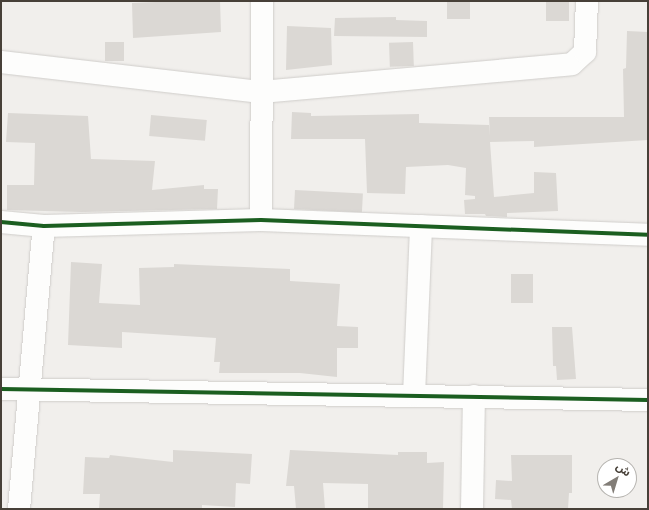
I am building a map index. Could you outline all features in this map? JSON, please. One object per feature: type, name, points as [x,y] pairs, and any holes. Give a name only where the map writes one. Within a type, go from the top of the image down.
[{"type":"street","points":[[261,220],[262,1]]},
{"type":"street","points":[[1,62],[261,92],[572,64],[585,52],[587,1]]},
{"type":"street","points":[[1,222],[44,226],[261,220],[648,235]]},
{"type":"street","points":[[19,509],[44,226]]},
{"type":"street","points":[[414,395],[421,226]]},
{"type":"street","points":[[1,389],[648,400]]},
{"type":"street","points":[[472,509],[474,396]]},
{"type":"building","points":[[220,1],[221,32],[133,38],[132,3]]},
{"type":"building","points":[[447,1],[470,1],[470,19],[447,19]]},
{"type":"building","points":[[546,1],[569,1],[569,21],[546,21]]},
{"type":"building","points":[[396,17],[396,20],[427,21],[427,37],[334,36],[335,18]]},
{"type":"building","points":[[287,26],[331,28],[332,65],[286,70]]},
{"type":"building","points":[[627,31],[648,32],[648,140],[534,147],[534,141],[490,142],[494,197],[534,193],[534,172],[556,173],[558,211],[507,213],[507,217],[486,216],[485,214],[465,214],[464,200],[475,199],[475,196],[465,195],[466,168],[448,165],[406,167],[405,194],[367,193],[365,139],[291,139],[292,112],[311,113],[311,116],[419,114],[419,123],[489,125],[490,136],[489,117],[624,117],[623,69],[626,68]]},
{"type":"building","points":[[105,42],[124,42],[124,61],[105,61]]},
{"type":"building","points":[[413,42],[414,66],[390,67],[389,43]]},
{"type":"building","points":[[8,113],[88,116],[91,159],[155,161],[152,190],[204,185],[204,189],[218,189],[217,209],[82,212],[7,210],[7,185],[34,185],[35,143],[6,142]]},
{"type":"building","points":[[151,115],[207,120],[205,141],[149,136]]},
{"type":"building","points":[[295,190],[363,194],[362,213],[294,209]]},
{"type":"building","points":[[71,262],[102,264],[99,303],[140,305],[139,268],[174,267],[174,264],[290,269],[290,281],[340,284],[337,326],[358,327],[358,348],[337,348],[337,377],[300,373],[219,373],[220,362],[214,362],[216,338],[122,332],[122,348],[68,345]]},
{"type":"building","points":[[511,274],[533,274],[533,303],[511,303]]},
{"type":"building","points":[[552,327],[572,327],[576,379],[557,380],[556,366],[553,366]]},
{"type":"building","points":[[173,450],[252,454],[250,484],[236,483],[235,507],[202,505],[202,509],[99,509],[100,494],[83,494],[85,457],[109,458],[110,455],[173,462]]},
{"type":"building","points":[[290,450],[398,455],[398,452],[427,452],[427,463],[444,462],[443,509],[368,509],[368,484],[323,483],[325,509],[296,509],[294,486],[286,486]]},
{"type":"building","points":[[511,455],[572,455],[572,493],[569,493],[568,509],[512,509],[511,500],[495,499],[496,480],[512,481]]},
{"type":"cycle path","points":[[1,222],[44,226],[261,220],[648,235]]},
{"type":"cycle path","points":[[1,389],[648,400]]}]
